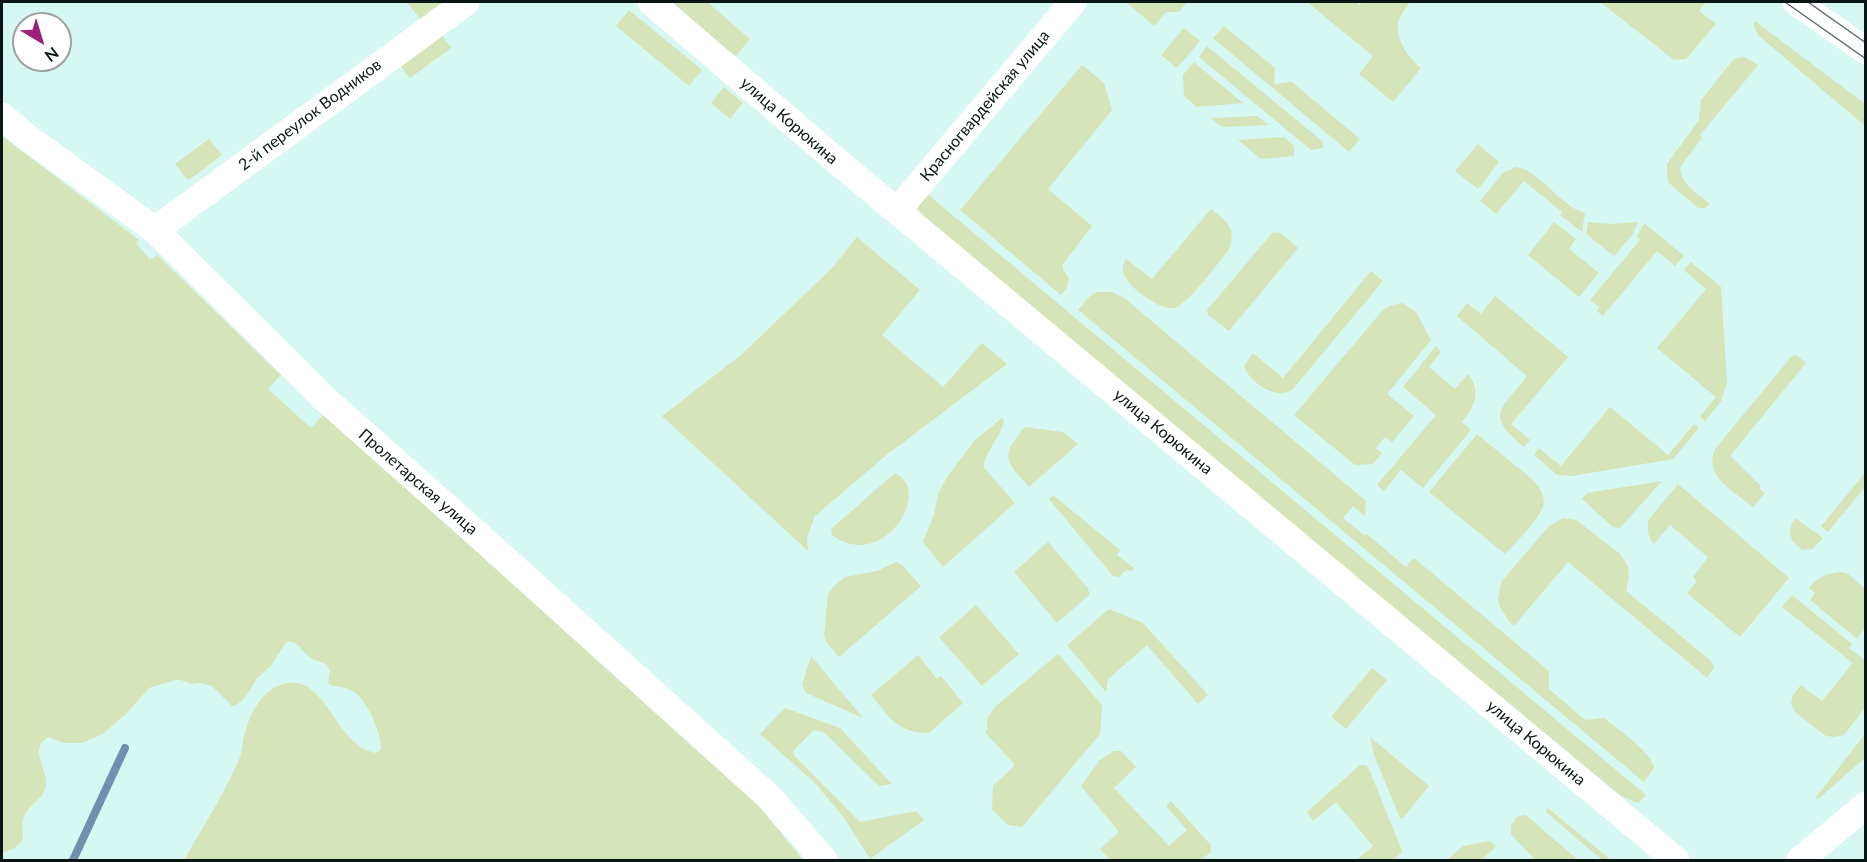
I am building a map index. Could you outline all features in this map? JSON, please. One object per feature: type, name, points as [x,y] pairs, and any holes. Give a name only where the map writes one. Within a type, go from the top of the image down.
[{"type":"street","name":"2-й переулок Водников","points":[[155,230],[466,2]]},
{"type":"street","name":"улица Корюкина","points":[[651,2],[897,211],[1676,861]]},
{"type":"street","name":"Красногвардейская улица","points":[[897,211],[1073,2]]},
{"type":"street","points":[[1796,2],[1866,51]]},
{"type":"street","name":"Пролетарская улица","points":[[2,116],[155,230],[325,399],[769,797],[824,861]]},
{"type":"street","points":[[1800,861],[1866,805]]},
{"type":"green space","points":[[407,2],[447,2],[421,20]]},
{"type":"green space","points":[[670,2],[707,2],[750,39],[735,57]]},
{"type":"green space","points":[[1126,2],[1187,2],[1179,12],[1166,12],[1154,26]]},
{"type":"green space","points":[[1307,2],[1355,2],[1359,5],[1363,2],[1410,2],[1398,23],[1399,36],[1407,54],[1421,68],[1393,102],[1359,74],[1373,56]]},
{"type":"green space","points":[[1600,2],[1706,2],[1699,11],[1716,24],[1686,59],[1674,60]]},
{"type":"green space","points":[[629,10],[702,70],[689,86],[616,26]]},
{"type":"green space","points":[[1755,21],[1865,104],[1865,126],[1758,35],[1754,26]]},
{"type":"green space","points":[[1224,26],[1275,68],[1274,84],[1292,82],[1360,139],[1349,152],[1213,38]]},
{"type":"green space","points":[[1184,28],[1200,41],[1177,68],[1161,55]]},
{"type":"green space","points":[[441,34],[451,48],[410,78],[399,64]]},
{"type":"green space","points":[[1207,46],[1323,142],[1323,148],[1311,150],[1199,57]]},
{"type":"green space","points":[[1744,57],[1758,65],[1700,135],[1702,138],[1680,167],[1687,184],[1710,204],[1705,208],[1698,208],[1669,183],[1667,164],[1699,120],[1701,100],[1734,59]]},
{"type":"green space","points":[[1194,62],[1243,103],[1197,107],[1184,96],[1183,75]]},
{"type":"green space","points":[[1082,65],[1104,83],[1112,110],[1048,189],[1092,226],[1063,264],[1063,269],[1069,279],[1061,295],[960,210]]},
{"type":"green space","points":[[724,87],[743,103],[730,119],[711,103]]},
{"type":"green space","points":[[1257,116],[1269,125],[1222,127],[1211,118]]},
{"type":"green space","points":[[2,136],[139,240],[136,243],[150,260],[157,255],[281,375],[268,389],[311,428],[324,414],[759,806],[803,860],[184,860],[237,764],[252,714],[260,700],[279,685],[299,683],[306,686],[322,701],[357,744],[376,753],[381,749],[376,725],[368,708],[357,694],[328,683],[330,671],[326,664],[311,658],[291,642],[286,642],[270,667],[258,677],[238,704],[232,706],[212,686],[175,680],[149,688],[127,713],[103,734],[82,743],[64,743],[48,737],[42,742],[39,753],[46,779],[45,790],[24,816],[23,840],[15,848],[2,853]]},
{"type":"green space","points":[[1284,137],[1294,146],[1294,156],[1261,159],[1238,140]]},
{"type":"green space","points":[[209,139],[222,155],[189,180],[175,164]]},
{"type":"green space","points":[[1478,144],[1499,162],[1478,189],[1455,171]]},
{"type":"green space","points":[[1516,167],[1533,174],[1567,203],[1585,213],[1582,232],[1560,215],[1562,212],[1524,181],[1496,214],[1480,201],[1503,173]]},
{"type":"green space","points":[[920,188],[1646,795],[1638,803],[1621,796],[925,220],[916,207]]},
{"type":"green space","points":[[1211,209],[1231,230],[1229,250],[1187,299],[1174,308],[1168,308],[1153,302],[1130,284],[1123,272],[1126,259],[1152,279]]},
{"type":"green space","points":[[1554,222],[1576,239],[1569,249],[1599,273],[1579,297],[1528,255]]},
{"type":"green space","points":[[1588,222],[1612,224],[1638,222],[1633,234],[1614,256],[1586,234]]},
{"type":"green space","points":[[1644,223],[1684,256],[1675,266],[1657,251],[1603,316],[1597,311],[1599,307],[1590,300],[1640,240],[1637,237]]},
{"type":"green space","points":[[1273,232],[1281,233],[1298,248],[1229,331],[1208,315],[1207,310]]},
{"type":"green space","points":[[857,237],[920,290],[882,335],[943,387],[982,343],[1007,364],[884,457],[815,516],[807,537],[808,551],[662,416],[741,355],[832,268]]},
{"type":"green space","points":[[1691,262],[1721,287],[1727,383],[1721,401],[1705,421],[1700,417],[1716,397],[1657,348],[1706,289],[1684,270]]},
{"type":"green space","points":[[1371,271],[1383,281],[1293,389],[1279,393],[1264,388],[1251,378],[1244,366],[1253,353],[1283,378]]},
{"type":"green space","points":[[1097,292],[1112,292],[1123,297],[1366,501],[1365,516],[1353,506],[1343,518],[1365,536],[1367,534],[1406,567],[1414,558],[1549,671],[1549,689],[1585,720],[1604,718],[1633,741],[1652,761],[1654,768],[1644,782],[1078,310],[1090,296]]},
{"type":"green space","points":[[1495,296],[1568,357],[1511,424],[1530,440],[1524,447],[1511,436],[1500,419],[1504,404],[1527,376],[1457,316],[1467,303],[1481,314]]},
{"type":"green space","points":[[1403,303],[1416,312],[1431,340],[1387,394],[1414,416],[1392,442],[1385,437],[1376,448],[1382,453],[1373,464],[1355,465],[1294,415],[1383,310]]},
{"type":"green space","points":[[1436,346],[1441,352],[1429,367],[1455,389],[1468,374],[1475,386],[1473,404],[1462,422],[1471,430],[1423,488],[1401,470],[1384,491],[1377,485],[1436,415],[1403,387]]},
{"type":"green space","points":[[1796,355],[1806,363],[1730,456],[1761,486],[1759,488],[1765,493],[1753,507],[1722,482],[1713,468],[1712,459],[1715,449],[1792,356]]},
{"type":"green space","points":[[1610,407],[1668,455],[1694,424],[1699,428],[1673,459],[1572,476],[1557,475],[1534,455],[1539,448],[1561,466]]},
{"type":"green space","points":[[1002,418],[1003,426],[987,456],[984,468],[1015,503],[943,567],[923,542],[934,514],[939,492],[947,477],[975,440]]},
{"type":"green space","points":[[1025,427],[1063,432],[1078,444],[1029,487],[1014,470],[1008,458],[1012,445]]},
{"type":"green space","points":[[1477,434],[1533,480],[1540,489],[1544,501],[1534,521],[1505,554],[1429,492]]},
{"type":"green space","points":[[895,473],[906,482],[909,496],[906,511],[885,537],[869,544],[851,544],[832,535],[831,529]]},
{"type":"green space","points":[[1865,473],[1865,487],[1828,532],[1821,526]]},
{"type":"green space","points":[[1662,481],[1620,528],[1613,527],[1582,499],[1587,493]]},
{"type":"green space","points":[[1678,484],[1789,578],[1740,637],[1687,593],[1697,581],[1693,577],[1708,557],[1670,525],[1654,544],[1649,536],[1649,519]]},
{"type":"green space","points":[[1053,495],[1120,550],[1117,555],[1134,568],[1132,571],[1126,570],[1119,577],[1113,576],[1049,499]]},
{"type":"green space","points":[[1563,518],[1576,520],[1619,553],[1628,567],[1626,591],[1710,660],[1714,667],[1707,678],[1568,562],[1514,626],[1508,620],[1498,599],[1501,582],[1549,526]]},
{"type":"green space","points":[[1795,518],[1823,538],[1812,549],[1803,550],[1792,540],[1790,532]]},
{"type":"green space","points":[[1048,542],[1087,587],[1090,594],[1057,623],[1014,572]]},
{"type":"green space","points":[[896,562],[902,565],[921,586],[839,657],[826,642],[824,635],[828,594],[845,577],[877,571]]},
{"type":"green space","points":[[1841,572],[1848,574],[1865,589],[1865,628],[1857,639],[1810,600],[1815,593],[1809,588],[1819,578]]},
{"type":"green space","points":[[1792,595],[1852,644],[1849,648],[1865,660],[1865,708],[1844,735],[1826,736],[1796,713],[1791,704],[1793,695],[1801,685],[1822,701],[1853,663],[1782,607]]},
{"type":"green space","points":[[976,605],[1019,654],[982,686],[939,637]]},
{"type":"green space","points":[[1109,609],[1143,623],[1208,695],[1198,704],[1147,645],[1108,679],[1106,692],[1067,645]]},
{"type":"green space","points":[[1058,654],[1102,705],[1100,734],[1022,827],[1008,825],[992,809],[993,786],[1015,765],[985,732],[988,730],[987,720],[996,706]]},
{"type":"green space","points":[[918,655],[937,679],[941,676],[963,703],[929,733],[902,727],[889,717],[871,695]]},
{"type":"green space","points":[[811,656],[863,718],[806,693],[802,685]]},
{"type":"green space","points":[[1372,668],[1387,680],[1346,729],[1331,717]]},
{"type":"green space","points":[[785,708],[840,728],[892,784],[879,786],[825,733],[814,730],[793,751],[794,755],[860,822],[916,811],[924,820],[870,859],[844,818],[816,784],[760,734]]},
{"type":"green space","points":[[1865,734],[1865,758],[1817,800],[1816,797]]},
{"type":"green space","points":[[1370,737],[1429,786],[1402,819],[1374,755]]},
{"type":"green space","points":[[1114,751],[1121,751],[1136,767],[1114,788],[1169,846],[1187,830],[1166,806],[1171,801],[1211,845],[1211,852],[1201,860],[1110,860],[1100,849],[1119,832],[1081,786],[1100,760]]},
{"type":"green space","points":[[1360,765],[1368,767],[1401,848],[1402,852],[1394,860],[1356,860],[1373,846],[1336,802],[1313,821],[1307,812]]},
{"type":"green space","points":[[1548,808],[1611,860],[1602,860],[1546,812]]},
{"type":"green space","points":[[1523,815],[1578,860],[1535,860],[1511,834],[1511,825],[1517,817]]},
{"type":"green space","points":[[1490,841],[1496,847],[1481,860],[1447,860],[1463,846]]},
{"type":"waterway","points":[[73,860],[125,748]]},
{"type":"tram line","points":[[1785,2],[1866,59]]},
{"type":"tram line","points":[[1808,2],[1866,43]]}]
